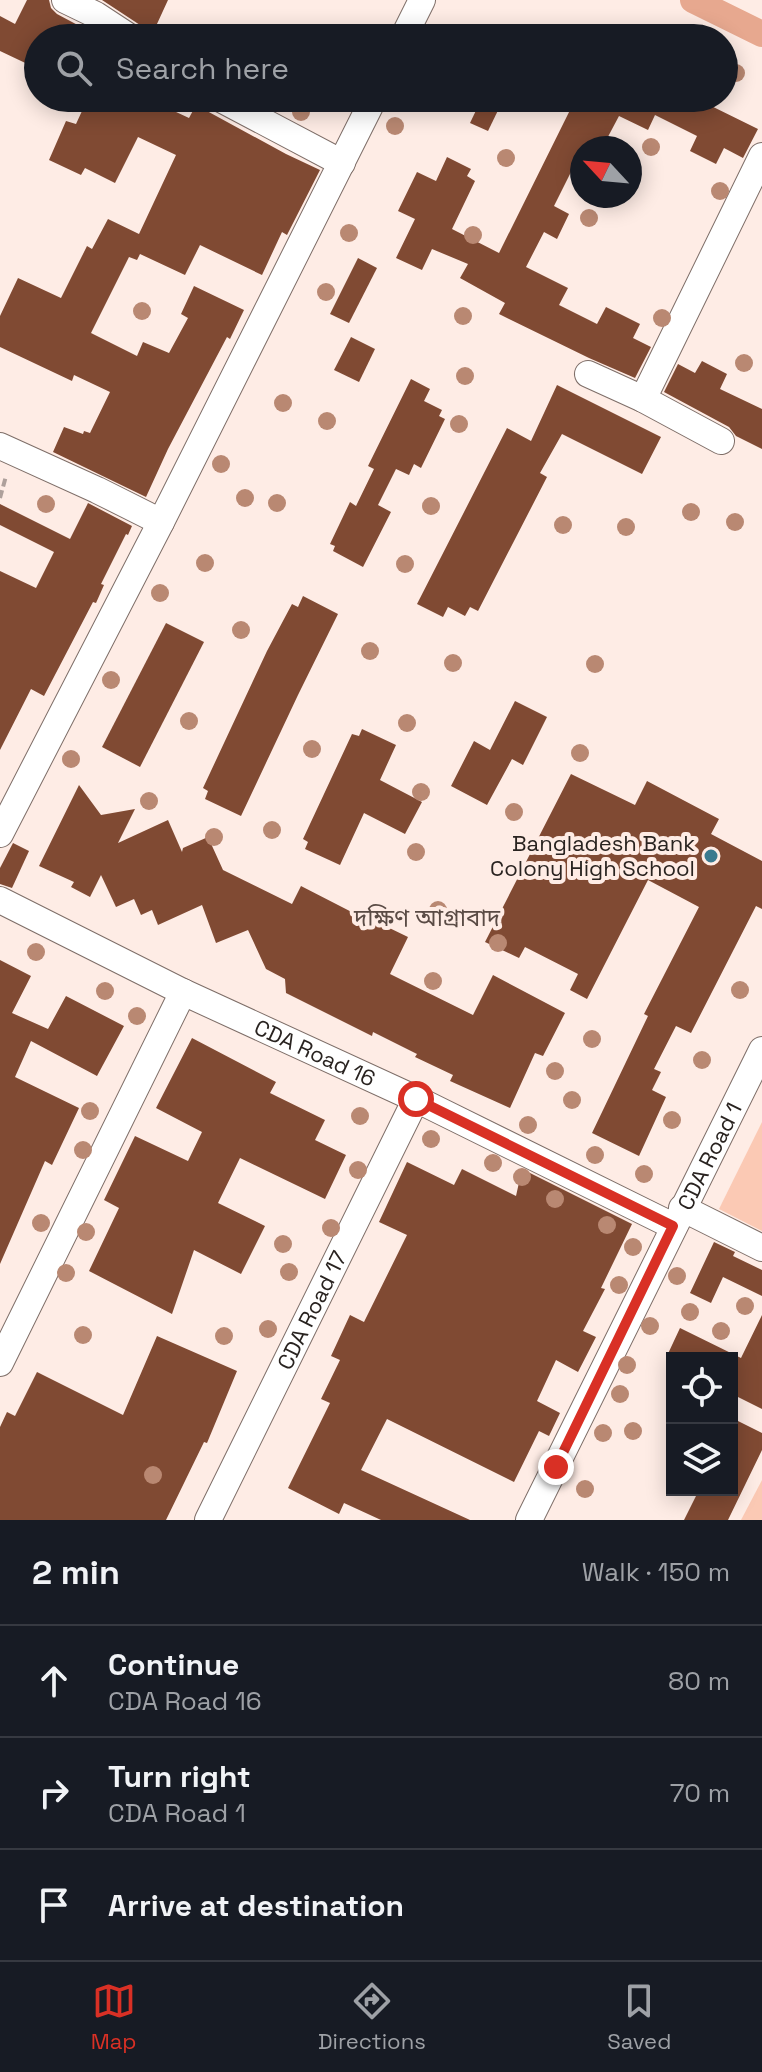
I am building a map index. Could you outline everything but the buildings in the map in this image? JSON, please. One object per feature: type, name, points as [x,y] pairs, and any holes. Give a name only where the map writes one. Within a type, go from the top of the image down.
[{"type":"street","points":[[65,0],[110,24]]},
{"type":"street","points":[[410,24],[422,0]]},
{"type":"street","points":[[245,112],[342,163]]},
{"type":"street","points":[[0,834],[367,112]]},
{"type":"street","points":[[643,399],[762,156]]},
{"type":"street","points":[[588,374],[643,399],[721,441]]},
{"type":"street","points":[[0,446],[161,522]]},
{"type":"street","name":"CDA Road 16","points":[[0,900],[183,992],[416,1099],[678,1217],[762,1248]]},
{"type":"street","points":[[0,1363],[183,992]]},
{"type":"street","name":"CDA Road 1","points":[[529,1520],[762,1050]]},
{"type":"street","name":"CDA Road 17","points":[[208,1520],[416,1099]]},
{"type":"shaded area","points":[[762,1122],[762,1231],[719,1209]]},
{"type":"shaded area","points":[[762,1480],[762,1520],[741,1520]]},
{"type":"waterway","points":[[693,0],[762,34]]},
{"type":"place","name":"Bangladesh Bank Colony High School","points":[[711,856]]},
{"type":"district","name":"দক্ষিণ আগ্রাবাদ","points":[[427,918]]},
{"type":"route","points":[[416,1099],[673,1226],[556,1467]]}]
